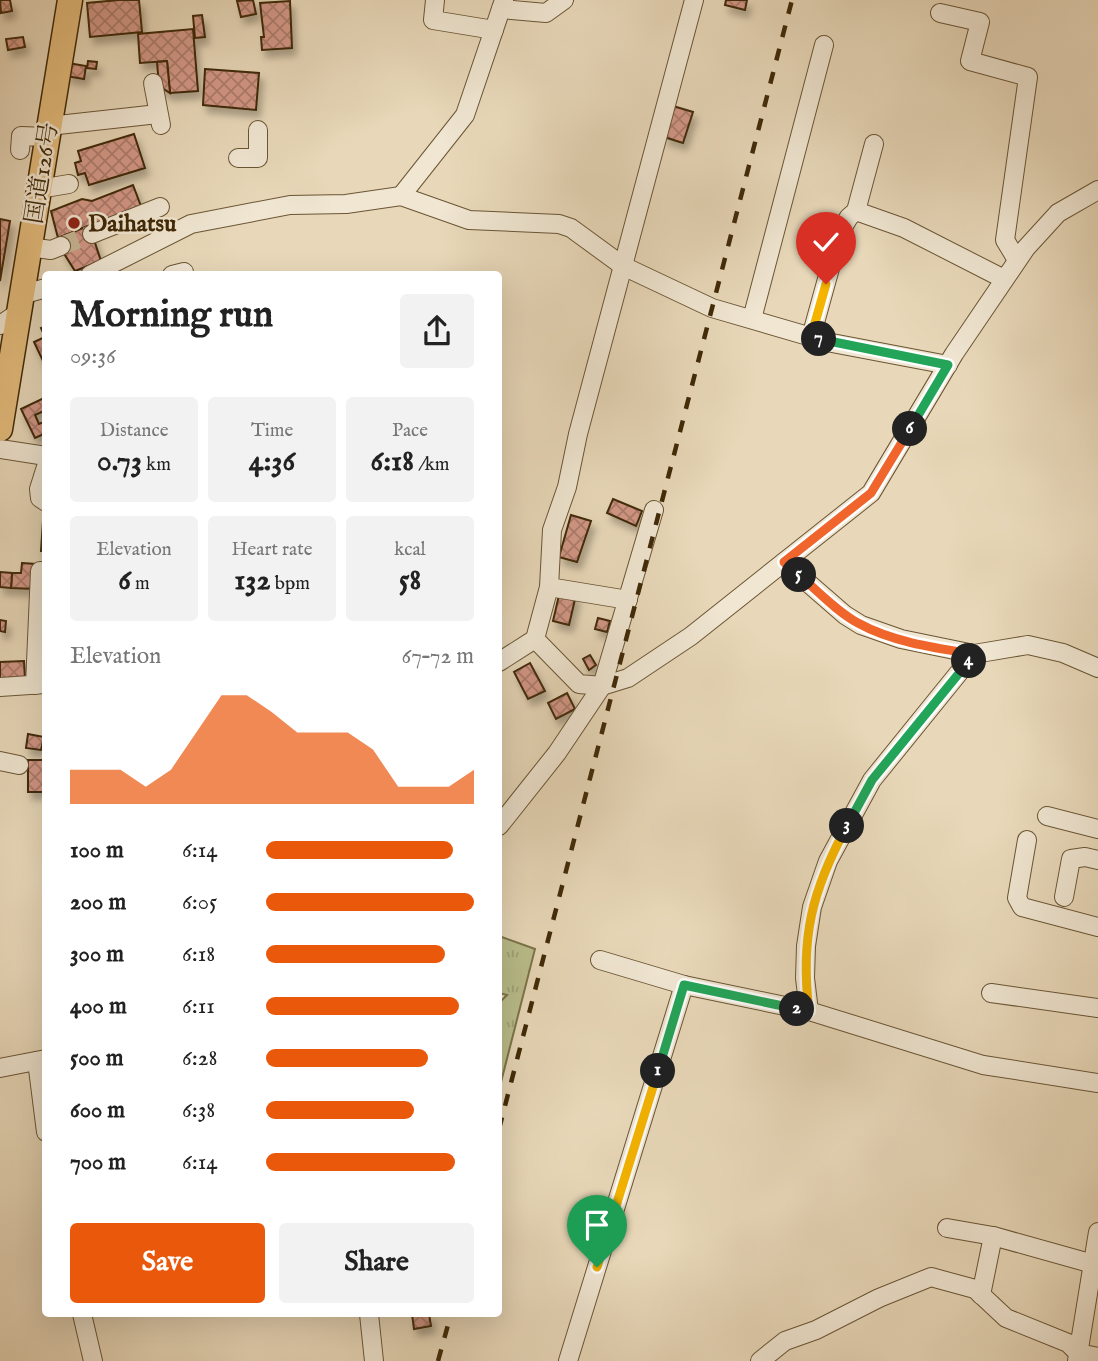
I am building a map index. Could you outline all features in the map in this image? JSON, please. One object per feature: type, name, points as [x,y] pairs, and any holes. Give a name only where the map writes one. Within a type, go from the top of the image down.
[{"type":"highway","name":"国道126号","points":[[0,429],[13,311],[29,247],[70,0]]},
{"type":"street","points":[[435,0],[433,20],[494,30]]},
{"type":"street","points":[[401,196],[465,115],[502,5],[546,13],[564,0]]},
{"type":"street","points":[[502,660],[535,639],[549,587],[552,530],[567,486],[578,434],[694,0]]},
{"type":"street","points":[[940,13],[980,22],[970,61],[1028,77],[1005,240],[1017,260]]},
{"type":"street","points":[[752,319],[824,45]]},
{"type":"street","points":[[20,150],[21,136],[159,120],[153,83]]},
{"type":"street","points":[[238,158],[258,158],[258,130]]},
{"type":"street","points":[[811,337],[840,232],[856,211],[874,144]]},
{"type":"street","points":[[39,189],[69,184]]},
{"type":"street","points":[[535,639],[579,684],[602,686],[628,678],[691,636],[871,493],[948,365],[1017,260],[1058,213],[1098,190]]},
{"type":"street","points":[[98,271],[191,224],[290,205],[346,204],[401,196],[469,220],[559,224],[571,228],[623,266],[712,308],[832,343],[948,365]]},
{"type":"street","points":[[92,234],[160,207]]},
{"type":"street","points":[[856,211],[904,228],[1004,279]]},
{"type":"street","points":[[29,247],[51,250],[61,246]]},
{"type":"street","points":[[13,311],[42,291]]},
{"type":"street","points":[[0,449],[42,455]]},
{"type":"street","points":[[42,480],[39,489],[42,499]]},
{"type":"street","points":[[502,822],[557,753],[602,686],[654,510]]},
{"type":"street","points":[[784,562],[845,615],[861,625],[901,639],[974,654],[1028,645],[1063,653],[1098,668]]},
{"type":"street","points":[[0,687],[40,684],[42,571]]},
{"type":"street","points":[[549,587],[628,600]]},
{"type":"street","points":[[809,1011],[805,978],[806,946],[812,907],[828,861],[872,780],[974,654]]},
{"type":"street","points":[[0,761],[19,765]]},
{"type":"street","points":[[1047,816],[1098,829]]},
{"type":"street","points":[[1027,840],[1017,898],[1021,907],[1098,927]]},
{"type":"street","points":[[1064,897],[1071,859],[1085,857],[1098,860]]},
{"type":"street","points":[[600,960],[684,985],[809,1011],[983,1065],[1098,1083]]},
{"type":"street","points":[[568,1361],[684,985]]},
{"type":"street","points":[[990,993],[1098,1008]]},
{"type":"street","points":[[0,1068],[41,1060]]},
{"type":"street","points":[[947,1228],[993,1236],[1093,1264]]},
{"type":"street","points":[[1078,1357],[1098,1232]]},
{"type":"street","points":[[981,1295],[993,1236]]},
{"type":"street","points":[[760,1361],[785,1341],[816,1330],[879,1298],[930,1277],[975,1289],[1006,1318],[1068,1343],[1078,1357]]},
{"type":"street","points":[[83,1317],[93,1361]]},
{"type":"street","points":[[369,1317],[374,1361]]},
{"type":"street","points":[[1078,1357],[1098,1357]]},
{"type":"green space","points":[[502,937],[535,949],[502,1078],[502,1000],[507,995],[502,994]]},
{"type":"building","points":[[0,0],[10,0],[12,11],[1,13]]},
{"type":"building","points":[[139,0],[142,32],[90,37],[87,3]]},
{"type":"building","points":[[253,0],[256,14],[241,17],[237,1]]},
{"type":"building","points":[[726,0],[747,0],[745,10],[725,5]]},
{"type":"building","points":[[290,1],[292,48],[262,50],[261,37],[264,37],[260,3]]},
{"type":"building","points":[[202,15],[205,37],[195,38],[193,16]]},
{"type":"building","points":[[193,29],[198,91],[170,93],[167,61],[140,63],[138,34]]},
{"type":"building","points":[[23,37],[25,47],[8,50],[6,39]]},
{"type":"building","points":[[88,61],[97,62],[96,69],[87,68]]},
{"type":"building","points":[[167,61],[170,93],[159,86],[157,62]]},
{"type":"building","points":[[68,63],[86,66],[84,79],[66,76]]},
{"type":"building","points":[[205,69],[259,73],[256,110],[203,105]]},
{"type":"building","points":[[673,106],[693,112],[683,143],[664,137]]},
{"type":"building","points":[[134,134],[145,168],[89,185],[85,173],[78,175],[75,163],[81,161],[78,151]]},
{"type":"building","points":[[133,185],[142,209],[89,230],[88,226],[58,238],[51,211],[82,199],[92,201]]},
{"type":"building","points":[[0,219],[10,221],[0,281]]},
{"type":"building","points":[[88,226],[101,261],[75,271],[58,238]]},
{"type":"building","points":[[42,338],[42,359],[34,342]]},
{"type":"building","points":[[42,399],[42,412],[35,415],[39,424],[42,423],[42,435],[35,438],[21,409]]},
{"type":"building","points":[[613,499],[642,511],[636,526],[607,513]]},
{"type":"building","points":[[571,515],[591,521],[577,562],[559,557]]},
{"type":"building","points":[[22,563],[36,564],[35,589],[11,588],[12,573],[21,573]]},
{"type":"building","points":[[0,572],[12,573],[11,588],[0,587]]},
{"type":"building","points":[[560,591],[576,595],[569,625],[553,621]]},
{"type":"building","points":[[598,618],[610,621],[607,632],[595,629]]},
{"type":"building","points":[[0,620],[6,621],[5,632],[0,631]]},
{"type":"building","points":[[590,655],[596,665],[589,670],[583,659]]},
{"type":"building","points":[[24,661],[25,679],[0,680],[0,662]]},
{"type":"building","points":[[530,663],[545,691],[528,699],[514,672]]},
{"type":"building","points":[[567,693],[575,709],[556,719],[548,703]]},
{"type":"building","points":[[28,734],[42,737],[41,750],[26,748]]},
{"type":"building","points":[[28,760],[42,760],[42,792],[28,792]]},
{"type":"building","points":[[412,1317],[430,1317],[431,1326],[414,1329]]},
{"type":"tunnel","points":[[61,246],[92,234]]},
{"type":"railway","points":[[502,1117],[792,0]]},
{"type":"railway","points":[[438,1361],[450,1317]]},
{"type":"place","name":"Daihatsu","points":[[74,223]]},
{"type":"route","points":[[597,1267],[684,985],[809,1011],[805,978],[806,946],[812,907],[828,861],[872,780],[974,654],[901,639],[861,625],[845,615],[784,562],[871,493],[948,365],[811,337],[826,284]]}]
